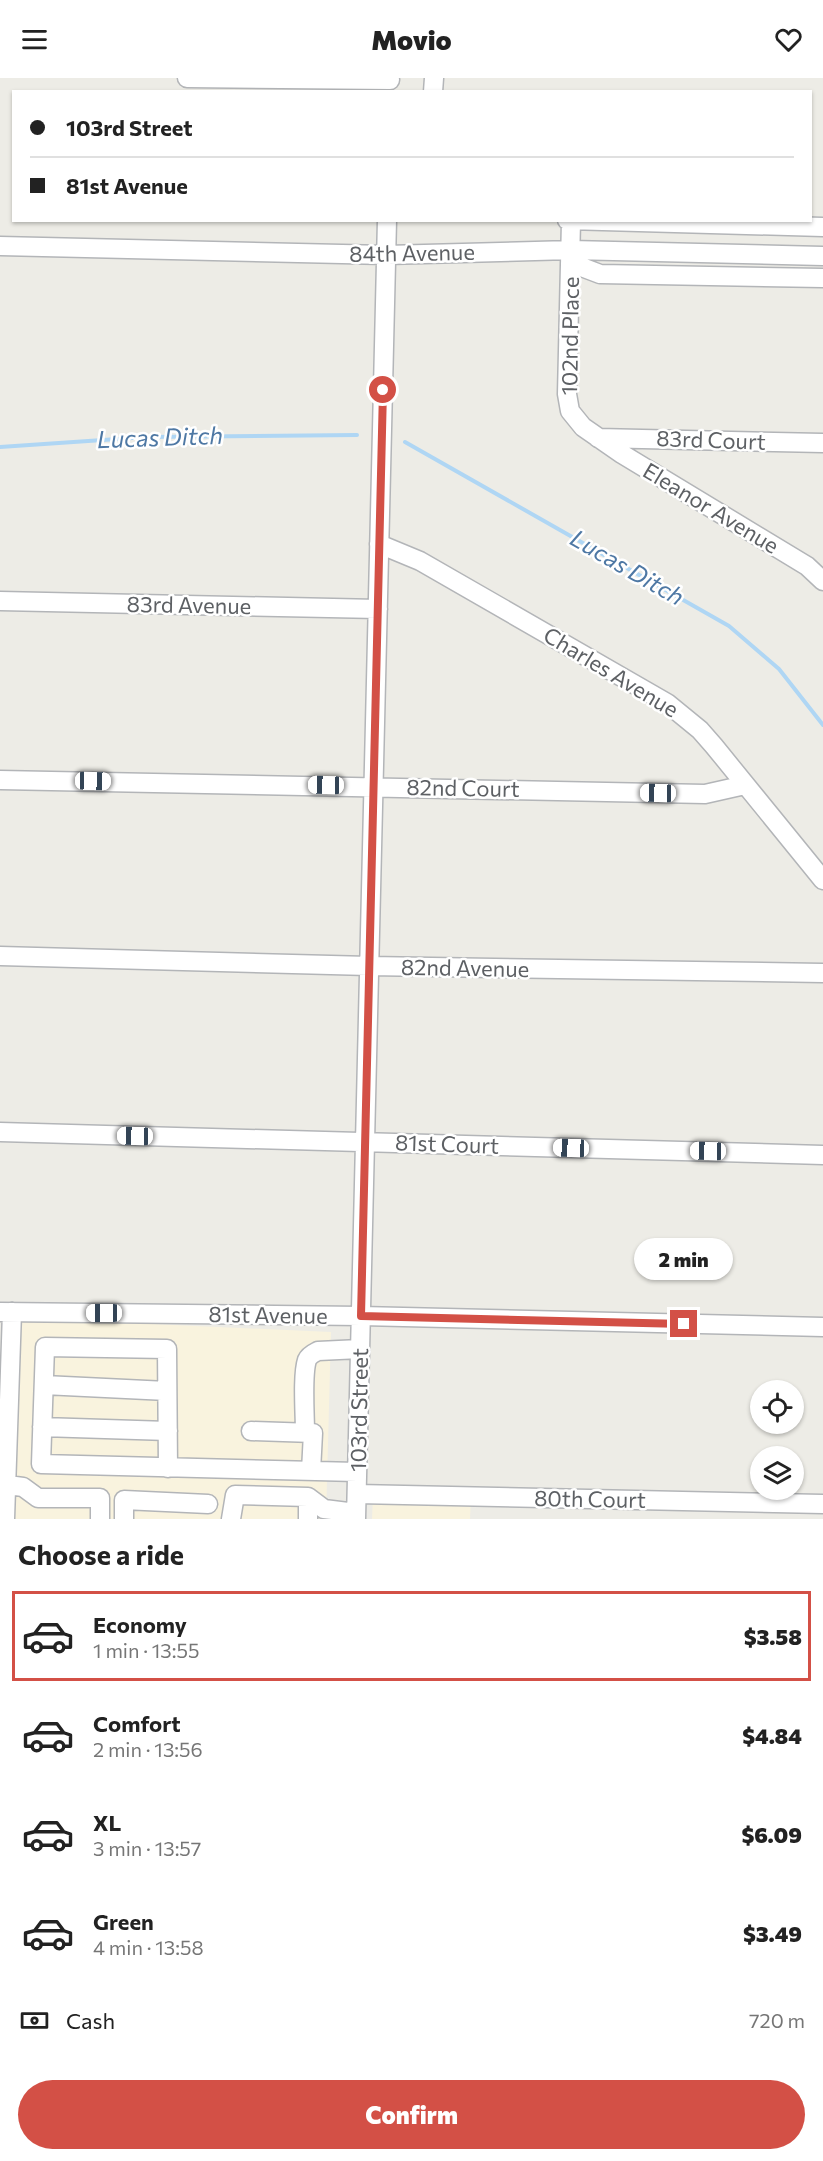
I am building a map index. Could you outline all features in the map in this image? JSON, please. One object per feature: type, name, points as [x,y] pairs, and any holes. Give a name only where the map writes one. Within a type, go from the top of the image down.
[{"type":"street","points":[[187,78],[390,83]]},
{"type":"street","name":"103rd Street","points":[[356,1516],[387,222]]},
{"type":"street","name":"102nd Place","points":[[571,222],[567,394],[570,411],[583,427],[598,438]]},
{"type":"street","points":[[613,222],[823,227]]},
{"type":"street","name":"84th Avenue","points":[[0,246],[386,255],[823,256]]},
{"type":"street","name":"84th Avenue","points":[[571,257],[600,274],[823,278]]},
{"type":"street","name":"83rd Court","points":[[598,438],[823,443]]},
{"type":"street","name":"Eleanor Avenue","points":[[598,438],[807,566],[823,581]]},
{"type":"street","name":"Charles Avenue","points":[[379,544],[420,561],[667,703],[700,730],[823,880]]},
{"type":"street","name":"83rd Avenue","points":[[0,601],[378,609]]},
{"type":"street","name":"82nd Court","points":[[0,780],[705,794],[745,785]]},
{"type":"street","name":"82nd Avenue","points":[[0,956],[369,966],[823,973]]},
{"type":"street","name":"81st Court","points":[[0,1132],[823,1155]]},
{"type":"street","points":[[4,1514],[6,1312]]},
{"type":"street","name":"81st Avenue","points":[[6,1312],[361,1316],[823,1327]]},
{"type":"street","points":[[168,1468],[167,1349],[45,1347],[41,1464],[168,1468],[357,1472]]},
{"type":"street","points":[[305,1432],[305,1387],[308,1359],[318,1351],[360,1349]]},
{"type":"street","points":[[44,1385],[167,1391]]},
{"type":"street","points":[[42,1427],[168,1431]]},
{"type":"street","points":[[251,1431],[313,1433],[311,1471]]},
{"type":"street","points":[[3,1484],[23,1487],[38,1498],[100,1498],[100,1519]]},
{"type":"street","name":"80th Court","points":[[357,1494],[823,1504]]},
{"type":"street","points":[[231,1519],[235,1495],[308,1497],[324,1509],[356,1516]]},
{"type":"street","points":[[308,1497],[308,1519]]},
{"type":"street","points":[[124,1519],[124,1500],[155,1510],[208,1504]]},
{"type":"shaded area","points":[[19,1318],[331,1332],[326,1519],[13,1519]]},
{"type":"shaded area","points":[[373,1494],[471,1496],[470,1519],[372,1519]]},
{"type":"waterway","name":"Lucas Ditch","points":[[0,447],[147,437],[357,435]]},
{"type":"waterway","name":"Lucas Ditch","points":[[405,442],[729,626],[779,669],[823,725]]},
{"type":"route","points":[[383,390],[361,1316],[684,1324]]}]
